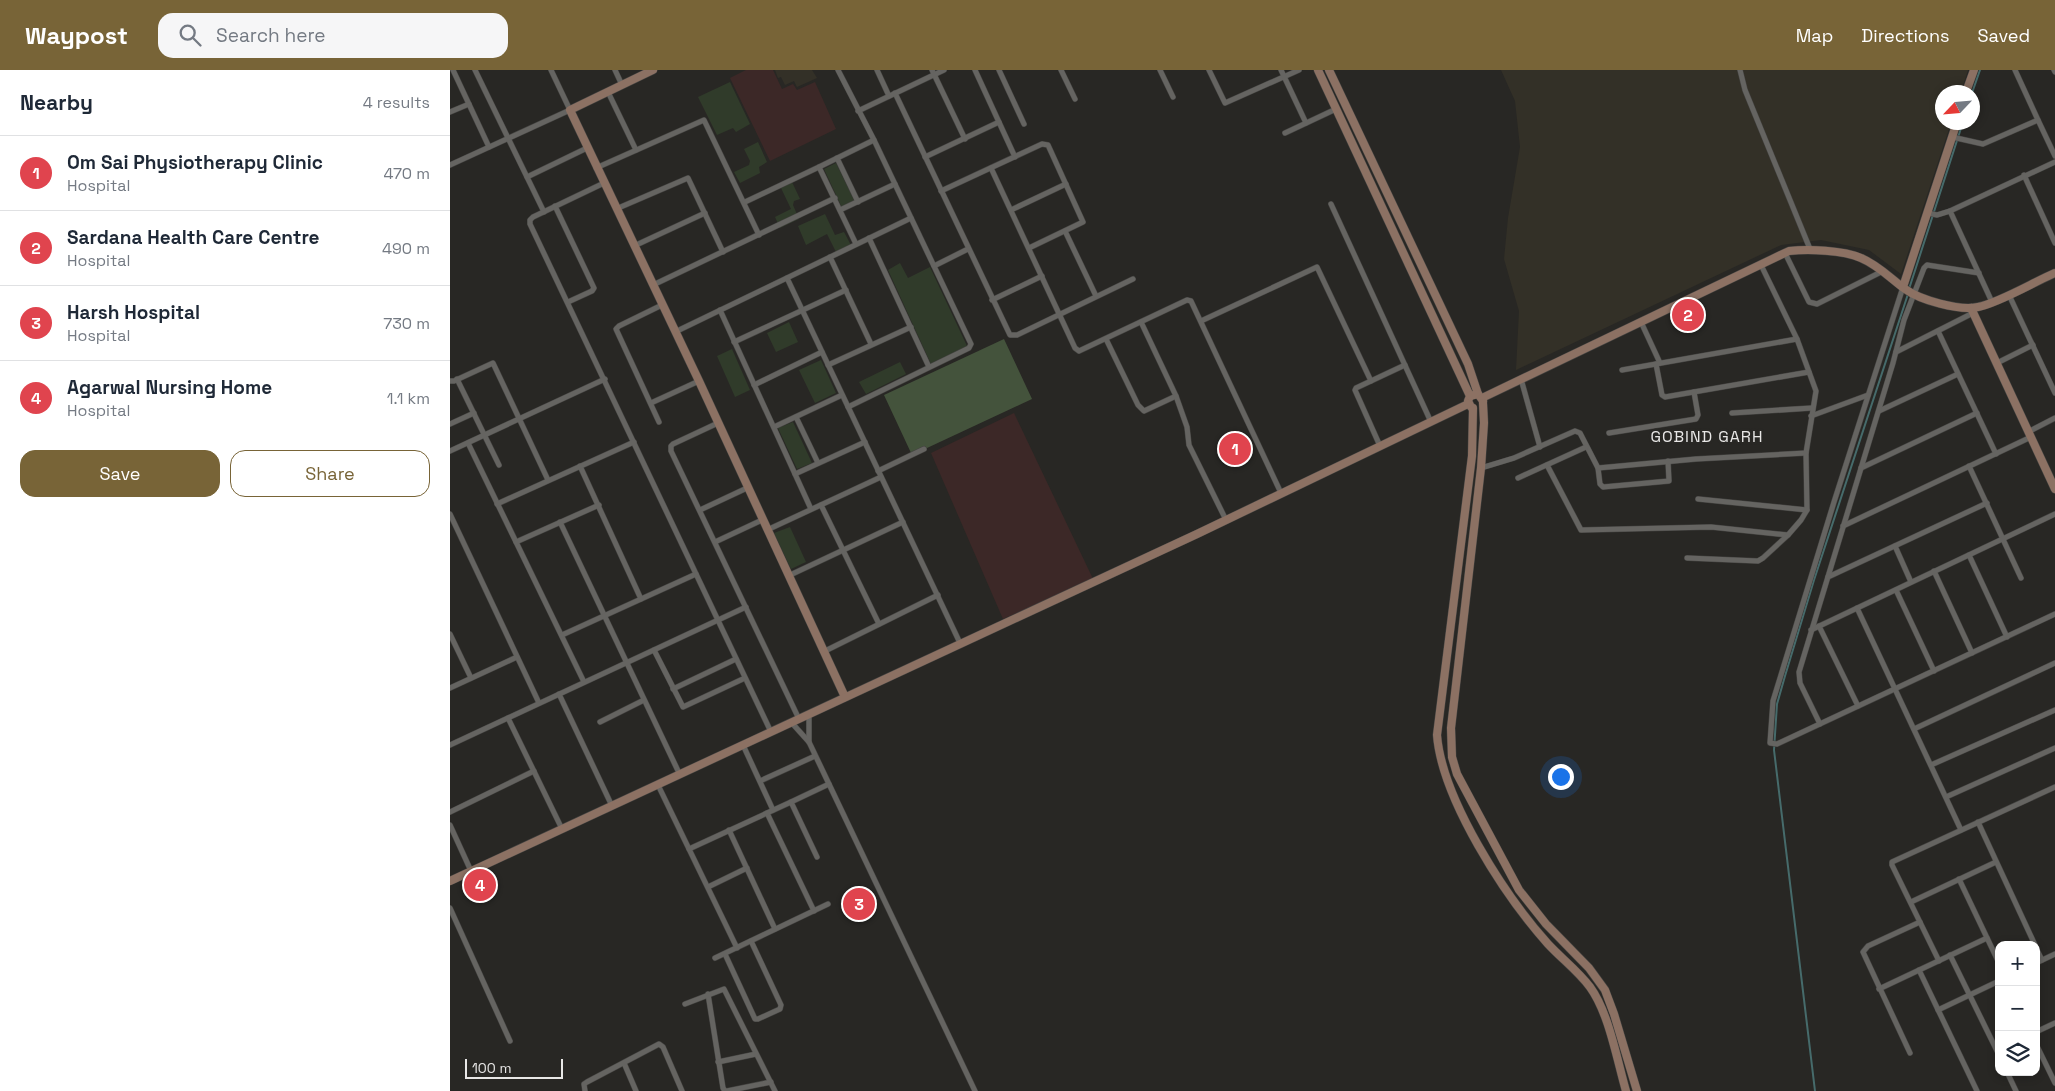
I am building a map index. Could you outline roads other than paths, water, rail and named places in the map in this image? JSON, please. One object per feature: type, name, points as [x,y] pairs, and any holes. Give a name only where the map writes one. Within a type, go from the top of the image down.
[{"type":"street","points":[[453,70],[489,147]]},
{"type":"street","points":[[475,70],[544,212]]},
{"type":"street","points":[[551,70],[699,382],[845,697]]},
{"type":"street","points":[[616,70],[622,85]]},
{"type":"street","points":[[450,165],[653,70]]},
{"type":"street","points":[[838,70],[874,140],[971,344],[969,348],[848,407]]},
{"type":"street","points":[[877,70],[889,96]]},
{"type":"street","points":[[858,110],[895,93],[933,72],[944,70]]},
{"type":"street","points":[[975,70],[1015,157]]},
{"type":"street","points":[[999,70],[1024,124]]},
{"type":"street","points":[[1061,70],[1075,99]]},
{"type":"street","points":[[1160,70],[1173,97]]},
{"type":"street","points":[[1209,70],[1225,103],[1299,70]]},
{"type":"street","points":[[1281,70],[1306,123]]},
{"type":"street","points":[[1318,70],[1470,403],[1472,456],[1438,735],[1439,754],[1466,823],[1505,888],[1544,938],[1591,988],[1603,1011],[1626,1091]]},
{"type":"street","points":[[1329,70],[1468,364],[1481,398],[1484,423],[1481,468],[1450,728],[1452,757],[1457,774],[1519,890],[1546,924],[1589,968],[1605,990],[1637,1091]]},
{"type":"street","points":[[1740,70],[1745,90],[1810,249]]},
{"type":"street","points":[[1969,85],[1974,70]]},
{"type":"street","points":[[2015,70],[2055,156]]},
{"type":"street","points":[[933,72],[965,138]]},
{"type":"street","points":[[608,92],[636,150]]},
{"type":"street","points":[[895,93],[1010,335],[1017,335],[1133,279]]},
{"type":"street","points":[[450,112],[469,104]]},
{"type":"street","points":[[1285,133],[1336,109]]},
{"type":"street","points":[[596,168],[704,120],[759,234]]},
{"type":"street","points":[[1954,138],[1983,144],[2038,120]]},
{"type":"street","points":[[925,157],[1000,122]]},
{"type":"street","points":[[1956,130],[1908,290],[1868,394],[1774,701],[1770,741],[1774,744],[1820,724],[2055,614]]},
{"type":"street","points":[[745,202],[874,140]]},
{"type":"street","points":[[941,191],[1042,144],[1048,145],[1083,222],[1029,248]]},
{"type":"street","points":[[526,178],[587,148]]},
{"type":"street","points":[[837,158],[858,202]]},
{"type":"street","points":[[1932,214],[1950,211],[2055,162]]},
{"type":"street","points":[[819,167],[856,244]]},
{"type":"street","points":[[991,168],[1075,348],[1079,351],[1187,300],[1191,301],[1281,494]]},
{"type":"street","points":[[2024,175],[2055,242]]},
{"type":"street","points":[[616,209],[688,178],[723,252]]},
{"type":"street","points":[[604,183],[533,217],[530,220],[530,224],[771,732]]},
{"type":"street","points":[[840,210],[895,184]]},
{"type":"street","points":[[1011,210],[1066,184]]},
{"type":"street","points":[[653,285],[835,198]]},
{"type":"street","points":[[1331,204],[1431,422]]},
{"type":"street","points":[[555,206],[594,288],[592,291],[568,302]]},
{"type":"street","points":[[1950,211],[1992,302]]},
{"type":"street","points":[[633,246],[705,213]]},
{"type":"street","points":[[675,332],[911,218]]},
{"type":"street","points":[[1065,231],[1096,296]]},
{"type":"street","points":[[869,238],[930,367]]},
{"type":"street","points":[[934,266],[968,249]]},
{"type":"street","points":[[1481,398],[1785,253],[1810,249],[1860,257],[1883,270],[1908,290],[1949,305],[1972,310]]},
{"type":"street","points":[[1785,253],[1809,302],[1813,304],[1817,304],[1883,270]]},
{"type":"street","points":[[830,257],[871,344]]},
{"type":"street","points":[[1687,558],[1758,560],[1764,558],[1788,535],[1801,520],[1806,510],[1806,453],[1816,391],[1797,339],[1761,265]]},
{"type":"street","points":[[1820,724],[1799,678],[1811,630],[1896,352],[1908,290],[1927,265],[1979,273]]},
{"type":"street","points":[[1201,321],[1317,267],[1371,381]]},
{"type":"street","points":[[1896,352],[1938,331],[1972,310],[2055,273]]},
{"type":"street","points":[[992,300],[1042,276]]},
{"type":"street","points":[[787,278],[960,643]]},
{"type":"street","points":[[734,342],[846,290]]},
{"type":"street","points":[[2008,294],[2055,393]]},
{"type":"street","points":[[659,422],[616,329],[662,305]]},
{"type":"street","points":[[720,310],[811,509]]},
{"type":"street","points":[[1972,310],[2055,490]]},
{"type":"street","points":[[1141,322],[1176,396],[1187,427],[1189,445],[1226,520]]},
{"type":"street","points":[[1641,322],[1658,364],[1663,397],[1809,372]]},
{"type":"street","points":[[828,365],[911,327]]},
{"type":"street","points":[[1938,331],[1996,454]]},
{"type":"street","points":[[1106,339],[1141,410],[1144,411],[1176,396]]},
{"type":"street","points":[[1622,370],[1797,339]]},
{"type":"street","points":[[1997,363],[2033,345]]},
{"type":"street","points":[[754,385],[822,352]]},
{"type":"street","points":[[450,381],[457,380],[493,363],[548,480]]},
{"type":"street","points":[[1380,446],[1355,390],[1405,365]]},
{"type":"street","points":[[1878,411],[1958,374]]},
{"type":"street","points":[[450,451],[605,379]]},
{"type":"street","points":[[1521,379],[1540,446]]},
{"type":"street","points":[[457,380],[499,465]]},
{"type":"street","points":[[651,403],[699,382]]},
{"type":"street","points":[[1609,432],[1696,419],[1698,414],[1694,392]]},
{"type":"street","points":[[450,881],[1281,494],[1470,403],[1475,393],[1481,398]]},
{"type":"street","points":[[1811,416],[1868,394]]},
{"type":"street","points":[[774,427],[842,395]]},
{"type":"street","points":[[1470,403],[1479,408],[1481,398]]},
{"type":"street","points":[[1732,413],[1812,408]]},
{"type":"street","points":[[450,424],[474,413]]},
{"type":"street","points":[[1861,468],[1977,413]]},
{"type":"street","points":[[796,417],[818,463]]},
{"type":"street","points":[[1843,526],[1996,454],[2055,418]]},
{"type":"street","points":[[718,423],[671,446],[799,719]]},
{"type":"street","points":[[1481,468],[1514,458],[1578,431],[1598,468],[1600,484],[1603,487],[1666,482],[1669,478],[1668,461]]},
{"type":"street","points":[[497,504],[634,442]]},
{"type":"street","points":[[795,474],[865,442]]},
{"type":"street","points":[[468,443],[584,682]]},
{"type":"street","points":[[1518,478],[1586,447]]},
{"type":"street","points":[[766,530],[821,505],[924,450]]},
{"type":"street","points":[[1598,468],[1668,461],[1806,453]]},
{"type":"street","points":[[1548,464],[1581,530],[1711,527],[1788,535]]},
{"type":"street","points":[[580,466],[642,599]]},
{"type":"street","points":[[1969,466],[2022,578]]},
{"type":"street","points":[[700,510],[747,488]]},
{"type":"street","points":[[1698,499],[1806,510]]},
{"type":"street","points":[[1828,578],[1987,503]]},
{"type":"street","points":[[516,542],[599,505]]},
{"type":"street","points":[[821,505],[878,624]]},
{"type":"street","points":[[450,514],[452,524],[539,703]]},
{"type":"street","points":[[1811,630],[2055,514]]},
{"type":"street","points":[[715,542],[762,520]]},
{"type":"street","points":[[560,522],[680,775]]},
{"type":"street","points":[[788,576],[903,522]]},
{"type":"street","points":[[1895,546],[1912,582]]},
{"type":"street","points":[[1968,555],[2007,637]]},
{"type":"street","points":[[1934,572],[1972,653]]},
{"type":"street","points":[[562,635],[696,574]]},
{"type":"street","points":[[1896,590],[1934,671]]},
{"type":"street","points":[[823,652],[938,595]]},
{"type":"street","points":[[450,745],[746,607]]},
{"type":"street","points":[[1856,608],[1961,830]]},
{"type":"street","points":[[1819,626],[1858,706]]},
{"type":"street","points":[[450,634],[471,678]]},
{"type":"street","points":[[654,650],[682,707],[745,678]]},
{"type":"street","points":[[450,688],[517,657]]},
{"type":"street","points":[[673,689],[736,659]]},
{"type":"street","points":[[1914,729],[2055,663]]},
{"type":"street","points":[[558,694],[612,806]]},
{"type":"street","points":[[600,722],[644,700]]},
{"type":"street","points":[[1931,765],[2055,710]]},
{"type":"street","points":[[809,714],[809,742]]},
{"type":"street","points":[[508,718],[562,829]]},
{"type":"street","points":[[791,722],[809,742],[974,1091]]},
{"type":"street","points":[[743,745],[773,810]]},
{"type":"street","points":[[1946,797],[2055,748]]},
{"type":"street","points":[[760,782],[815,756]]},
{"type":"street","points":[[450,812],[534,771]]},
{"type":"street","points":[[689,849],[829,784]]},
{"type":"street","points":[[658,785],[737,948]]},
{"type":"street","points":[[1939,960],[1892,862],[2055,787]]},
{"type":"street","points":[[791,802],[817,857]]},
{"type":"street","points":[[767,813],[814,911]]},
{"type":"street","points":[[1978,822],[2034,941]]},
{"type":"street","points":[[450,825],[471,871]]},
{"type":"street","points":[[729,830],[776,929]]},
{"type":"street","points":[[1911,902],[1996,862]]},
{"type":"street","points":[[708,887],[747,868]]},
{"type":"street","points":[[1959,879],[1995,955]]},
{"type":"street","points":[[715,958],[828,904]]},
{"type":"street","points":[[450,908],[510,1041]]},
{"type":"street","points":[[1910,1053],[1864,956],[1865,948],[1920,922]]},
{"type":"street","points":[[1879,988],[1987,938]]},
{"type":"street","points":[[725,954],[755,1019],[758,1020],[780,1009],[781,1005],[751,941]]},
{"type":"street","points":[[2040,955],[2042,960],[2055,954]]},
{"type":"street","points":[[1950,956],[1995,1046]]},
{"type":"street","points":[[1919,970],[1977,1091]]},
{"type":"street","points":[[1938,1010],[1995,983]]},
{"type":"street","points":[[685,1004],[724,989],[775,1091]]},
{"type":"street","points":[[708,994],[723,1088],[726,1091],[771,1082]]},
{"type":"street","points":[[2040,1030],[2055,1023]]},
{"type":"street","points":[[585,1091],[584,1084],[587,1082],[656,1045],[661,1045],[682,1091]]},
{"type":"street","points":[[2040,1052],[2055,1083]]},
{"type":"street","points":[[718,1062],[756,1054]]},
{"type":"street","points":[[624,1063],[636,1091]]},
{"type":"street","points":[[2009,1076],[2015,1091]]},
{"type":"waterway","points":[[1975,85],[1980,70]]},
{"type":"waterway","points":[[1909,289],[1960,130]]},
{"type":"waterway","points":[[1815,1091],[1774,750],[1777,704],[1814,580],[1908,294]]},
{"type":"place","name":"Sardana Health Care Centre","points":[[1688,315]]},
{"type":"place","name":"Om Sai Physiotherapy Clinic","points":[[1235,449]]},
{"type":"place","name":"Agarwal Nursing Home","points":[[480,885]]},
{"type":"place","name":"Harsh Hospital","points":[[859,904]]},
{"type":"district","name":"GOBIND GARH","points":[[1707,436]]}]
